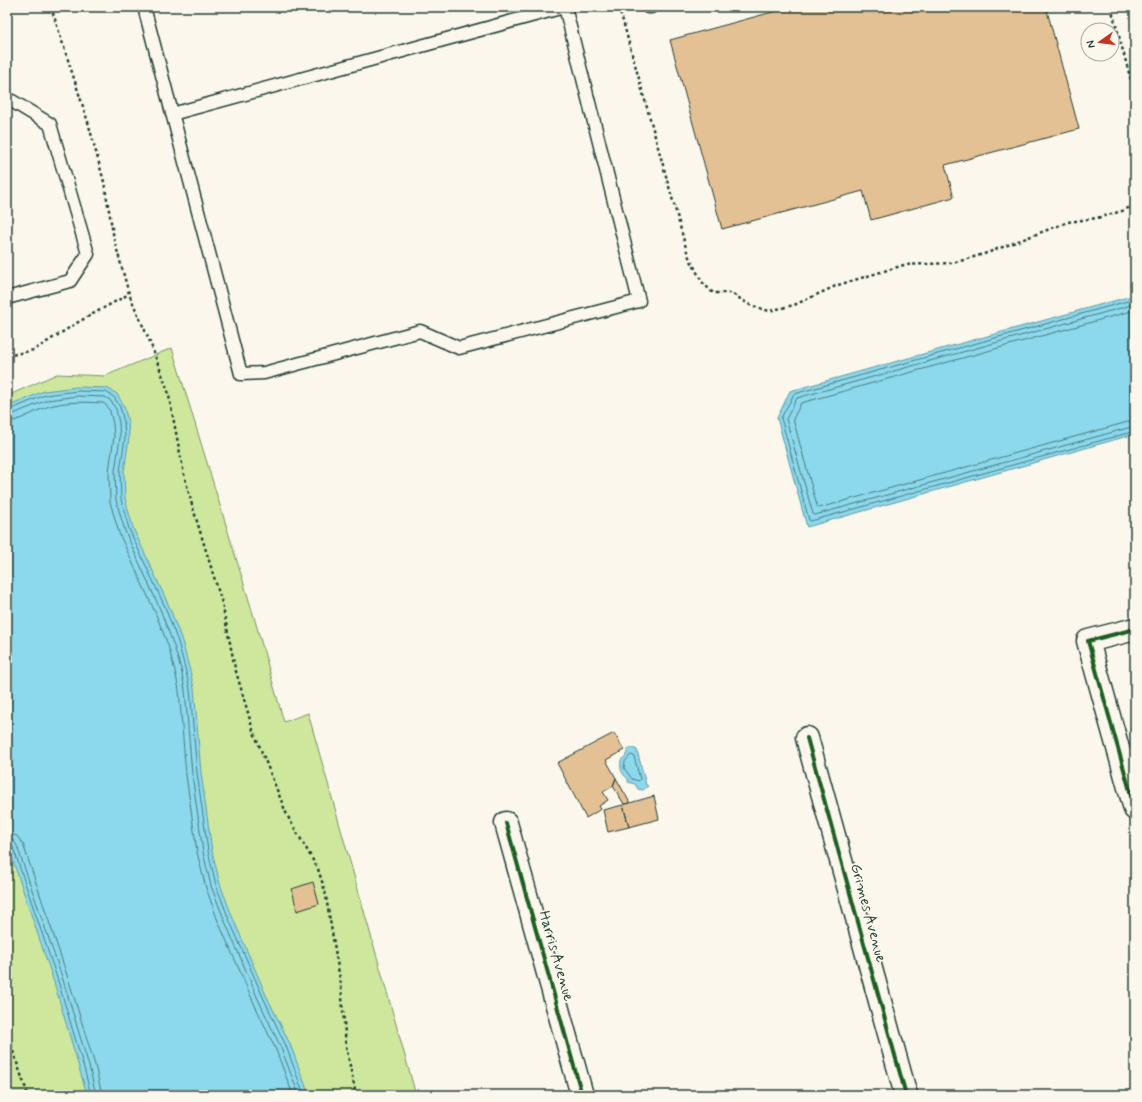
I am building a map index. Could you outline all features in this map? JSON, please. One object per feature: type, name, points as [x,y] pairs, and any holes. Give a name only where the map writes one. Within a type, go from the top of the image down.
[{"type":"street","points":[[1135,629],[1088,641],[1135,809]]},
{"type":"street","name":"Grimes Avenue","points":[[807,738],[906,1095]]},
{"type":"street","name":"Harris Avenue","points":[[506,823],[582,1095]]},
{"type":"lane","points":[[144,7],[172,114],[241,374],[264,373],[420,330],[459,348],[639,301],[564,7],[172,114]]},
{"type":"lane","points":[[7,102],[12,101],[50,124],[88,254],[70,281],[7,298]]},
{"type":"path","points":[[52,7],[88,122],[104,182],[114,239],[129,294],[150,342],[168,392],[184,474],[222,603],[235,668],[253,730],[287,815],[318,869],[325,891],[341,985],[346,1046],[356,1095]]},
{"type":"path","points":[[618,7],[688,255],[702,282],[713,293],[731,294],[750,305],[770,311],[794,305],[838,284],[904,266],[951,263],[964,260],[987,253],[1068,222],[1097,218],[1122,211],[1135,205]]},
{"type":"path","points":[[1111,7],[1135,95]]},
{"type":"path","points":[[7,356],[34,350],[80,321],[129,294]]},
{"type":"path","points":[[7,1034],[28,1095]]},
{"type":"green space","points":[[172,348],[254,617],[284,722],[308,713],[416,1095],[7,1095],[7,396],[57,374],[105,376]]},
{"type":"water","points":[[1135,295],[1135,434],[807,527],[777,418],[790,391]]},
{"type":"water","points":[[77,387],[107,388],[117,394],[124,406],[128,422],[129,438],[124,471],[125,498],[133,528],[169,606],[182,641],[189,667],[194,688],[201,773],[212,851],[220,884],[266,995],[290,1044],[309,1095],[87,1095],[54,982],[7,843],[7,407],[44,391]]},
{"type":"water","points":[[629,748],[637,750],[646,785],[648,786],[643,790],[638,789],[635,784],[628,782],[628,779],[622,771],[621,760],[625,757]]},
{"type":"building","points":[[791,7],[1046,7],[1079,129],[945,165],[954,197],[871,220],[863,191],[722,229],[670,40]]},
{"type":"building","points":[[614,733],[624,750],[606,760],[616,778],[613,786],[603,792],[608,800],[599,806],[601,809],[586,818],[557,763]]},
{"type":"building","points":[[616,778],[630,803],[624,804],[613,786]]},
{"type":"building","points":[[654,796],[659,819],[629,827],[623,805]]},
{"type":"building","points":[[623,805],[629,827],[608,832],[603,810]]},
{"type":"building","points":[[313,882],[319,904],[297,911],[292,889]]},
{"type":"cycle path","points":[[1135,629],[1088,641],[1135,809]]},
{"type":"cycle path","points":[[807,738],[906,1095]]},
{"type":"cycle path","points":[[506,823],[582,1095]]}]
